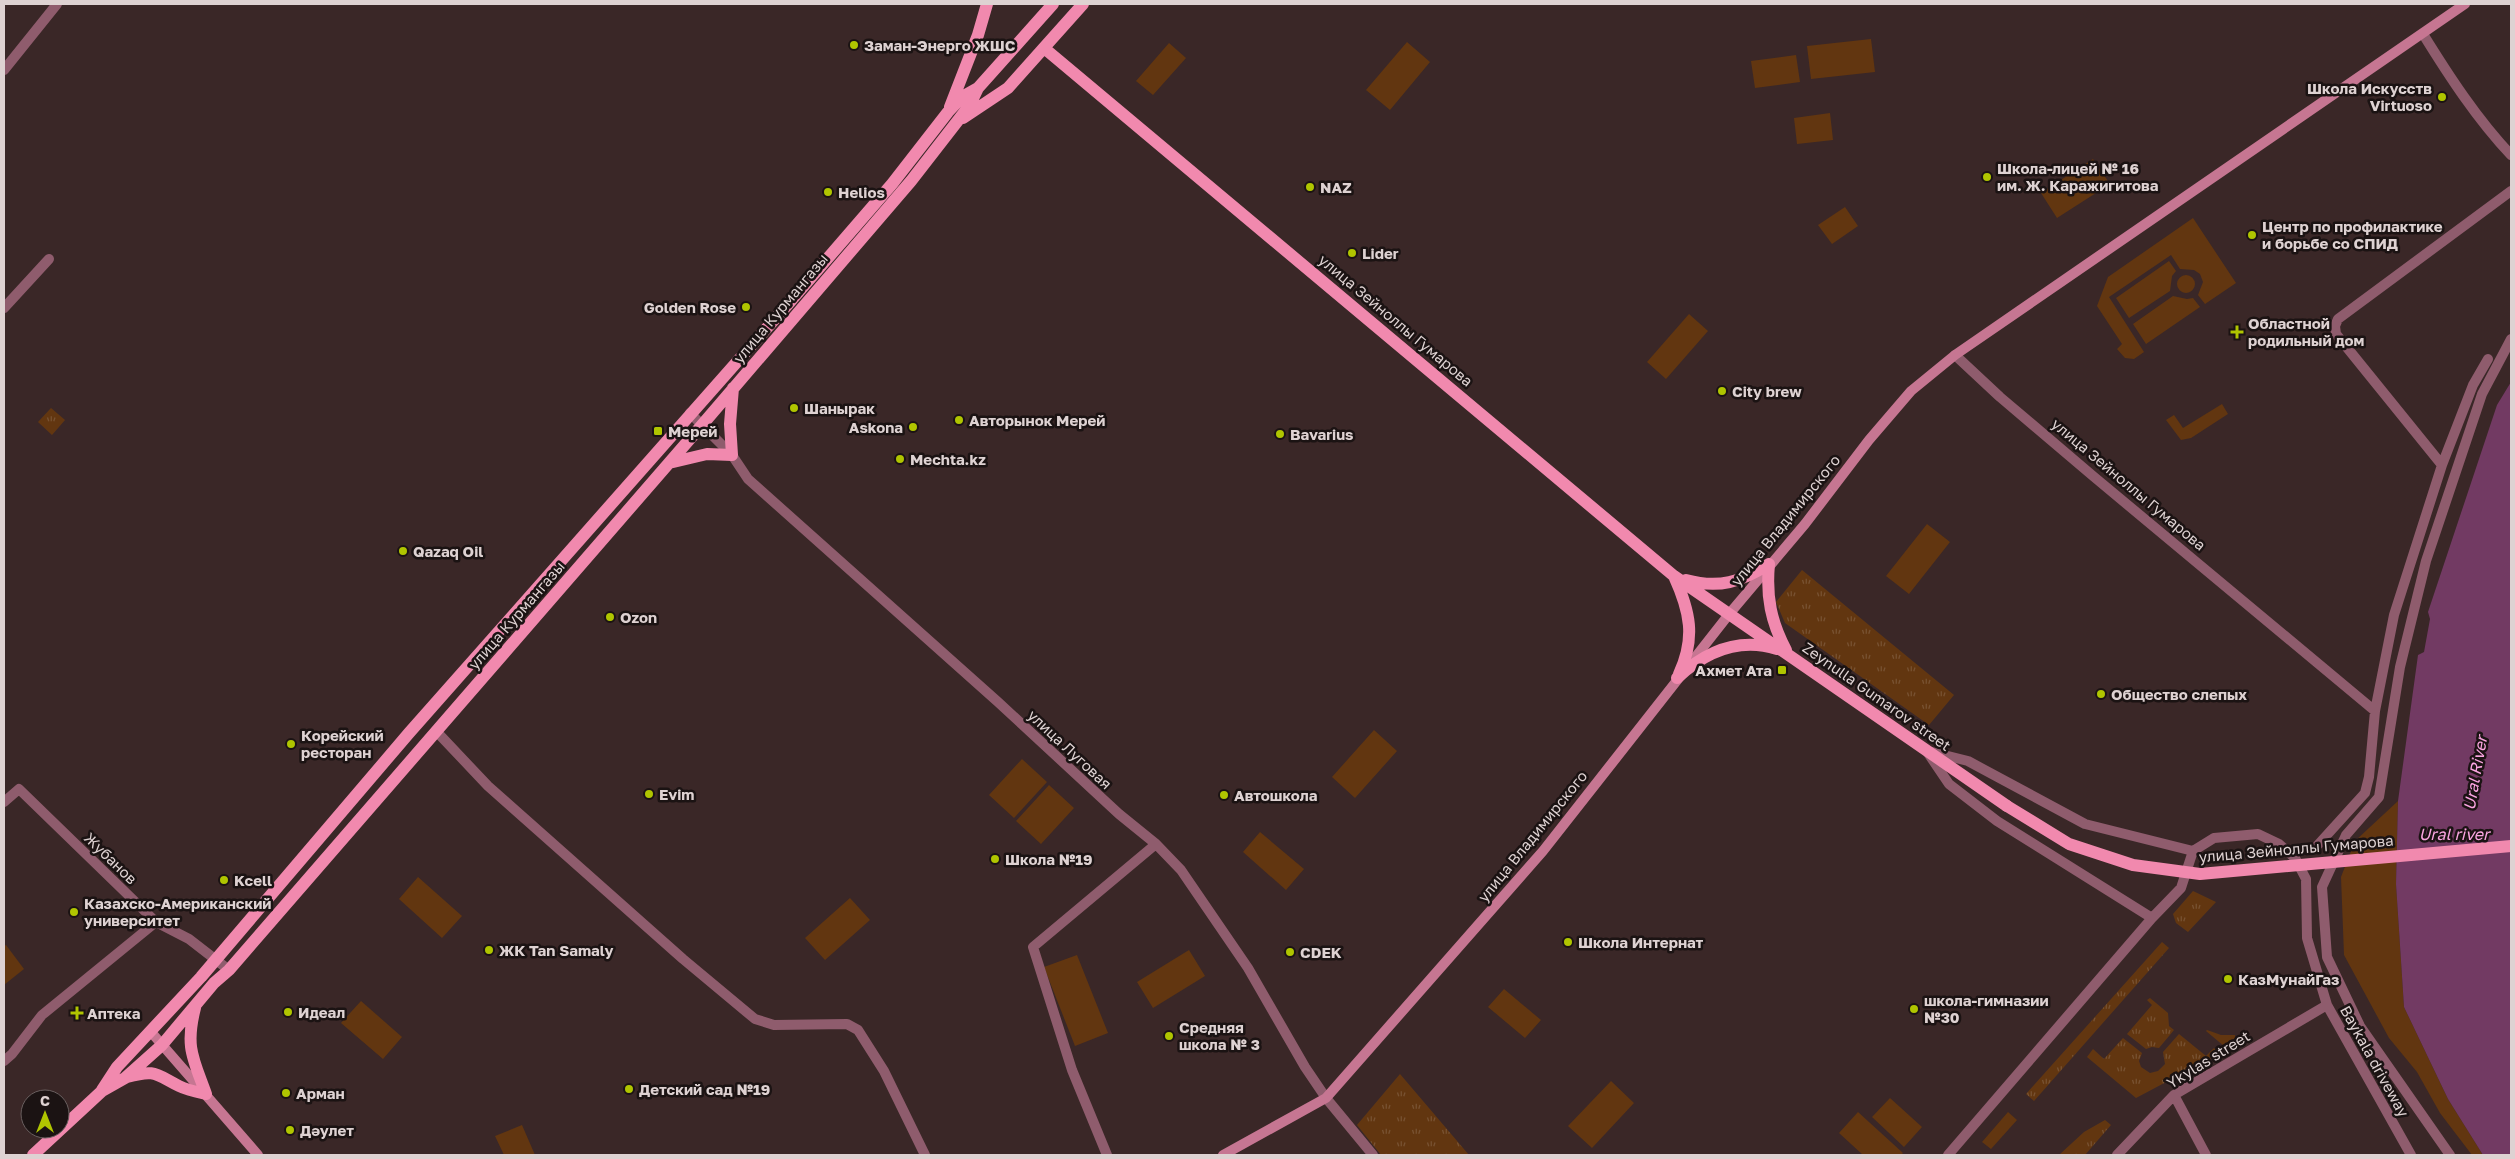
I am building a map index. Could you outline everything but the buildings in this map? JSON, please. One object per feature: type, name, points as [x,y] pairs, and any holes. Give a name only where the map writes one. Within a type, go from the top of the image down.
[{"type":"main road","points":[[952,117],[959,78],[978,35],[987,4]]},
{"type":"main road","points":[[952,117],[962,97],[978,88],[1053,4]]},
{"type":"main road","points":[[952,117],[984,106],[1008,88],[1083,4]]},
{"type":"main road","name":"улица Зейноллы Гумарова","points":[[1044,48],[1674,576],[1730,613]]},
{"type":"main road","name":"улица Курмангазы","points":[[102,1091],[117,1067],[215,961],[409,733],[690,413],[761,335],[828,267],[887,199],[952,117]]},
{"type":"main road","name":"улица Курмангазы","points":[[33,1155],[102,1091],[125,1078],[162,1045],[702,425],[771,343],[828,267]]},
{"type":"main road","points":[[761,335],[763,342],[771,343]]},
{"type":"main road","points":[[669,463],[707,454],[732,455],[730,424],[733,388]]},
{"type":"main road","points":[[1674,576],[1700,584],[1726,584],[1749,577],[1769,564]]},
{"type":"main road","points":[[1769,564],[1767,588],[1770,612],[1787,653]]},
{"type":"main road","points":[[1674,576],[1686,601],[1690,628],[1687,654],[1677,678]]},
{"type":"main road","name":"Zeynulla Gumarov street","points":[[1730,613],[2007,806]]},
{"type":"main road","points":[[1677,678],[1692,664],[1711,653],[1731,646],[1760,646],[1787,653]]},
{"type":"main road","name":"улица Зейноллы Гумарова","points":[[2007,806],[2069,844],[2133,865],[2200,874],[2511,846]]},
{"type":"main road","points":[[196,1004],[191,1024],[190,1046],[206,1094]]},
{"type":"main road","points":[[125,1078],[140,1074],[159,1073],[179,1086],[206,1094]]},
{"type":"street","points":[[4,70],[57,4]]},
{"type":"street","name":"улица Владимирского","points":[[1223,1155],[1326,1098],[1542,851],[1677,678],[1769,564],[1805,524],[1868,440],[1911,391],[1955,355],[2465,4]]},
{"type":"street","points":[[2423,34],[2464,97],[2494,137],[2511,155]]},
{"type":"street","points":[[2442,465],[2336,334],[2334,326],[2338,319],[2511,192]]},
{"type":"street","points":[[4,308],[49,259]]},
{"type":"street","points":[[2450,1155],[2360,1026],[2327,957],[2322,887],[2346,835],[2379,797],[2400,667],[2426,561],[2482,394],[2511,339]]},
{"type":"street","name":"улица Зейноллы Гумарова","points":[[1955,355],[2000,397],[2375,711]]},
{"type":"street","points":[[2316,847],[2365,793],[2369,777],[2375,711],[2394,615],[2442,465],[2473,385],[2488,360]]},
{"type":"street","name":"улица Луговая","points":[[690,413],[732,455],[748,479],[1119,814],[1156,844],[1181,870],[1248,968],[1305,1067],[1326,1098],[1373,1155]]},
{"type":"street","points":[[436,731],[488,786],[683,959],[756,1019],[774,1025],[847,1024],[858,1030],[884,1071],[925,1155]]},
{"type":"street","points":[[1926,750],[1968,761],[2085,824],[2193,852],[2181,888],[2152,918],[1948,1155]]},
{"type":"street","points":[[1926,750],[1949,784],[1996,821],[2152,918]]},
{"type":"street","name":"Жубанов","points":[[4,802],[19,789],[156,922],[189,939],[229,970]]},
{"type":"street","name":"Baykala driveway","points":[[2193,852],[2214,838],[2258,834],[2279,844],[2295,858],[2306,879],[2307,938],[2327,1005],[2410,1155]]},
{"type":"street","points":[[1107,1155],[1072,1070],[1034,947],[1156,844]]},
{"type":"street","points":[[4,1061],[12,1054],[42,1015],[156,922]]},
{"type":"street","name":"Ykylas street","points":[[2117,1155],[2174,1096],[2327,1005]]},
{"type":"street","points":[[151,1032],[258,1155]]},
{"type":"street","points":[[2174,1096],[2206,1155]]},
{"type":"green space","points":[[1871,39],[1875,72],[1811,79],[1807,46]]},
{"type":"green space","points":[[1407,42],[1430,62],[1390,110],[1366,90]]},
{"type":"green space","points":[[1169,43],[1186,58],[1153,95],[1136,81]]},
{"type":"green space","points":[[1796,55],[1800,82],[1755,88],[1751,61]]},
{"type":"green space","points":[[1830,113],[1833,140],[1797,144],[1794,118]]},
{"type":"green space","points":[[2093,159],[2110,184],[2057,218],[2041,193]]},
{"type":"green space","points":[[1845,207],[1858,226],[1832,244],[1818,225]]},
{"type":"green space","points":[[2193,218],[2236,283],[2205,304],[2198,295],[2203,282],[2200,274],[2194,270],[2180,269],[2171,255],[2109,297],[2144,352],[2134,359],[2125,358],[2117,349],[2122,344],[2097,306],[2108,277]]},
{"type":"green space","points":[[2169,261],[2176,271],[2172,276],[2170,291],[2129,318],[2116,298]]},
{"type":"green space","points":[[2182,275],[2190,275],[2195,280],[2193,291],[2182,293],[2177,288],[2177,280]]},
{"type":"green space","points":[[2173,296],[2187,299],[2193,298],[2200,307],[2146,344],[2133,324]]},
{"type":"green space","points":[[1689,314],[1708,331],[1666,379],[1647,362]]},
{"type":"green space","points":[[2222,404],[2228,414],[2191,438],[2181,440],[2166,420],[2174,415],[2183,428]]},
{"type":"green space","points":[[51,408],[65,420],[52,435],[38,422]]},
{"type":"green space","points":[[1927,524],[1950,542],[1909,594],[1886,576]]},
{"type":"green space","points":[[1802,570],[1954,695],[1929,725],[1785,623],[1776,602]]},
{"type":"green space","points":[[1374,730],[1397,751],[1355,798],[1332,777]]},
{"type":"green space","points":[[1022,759],[1047,782],[1014,818],[989,795]]},
{"type":"green space","points":[[1049,785],[1074,808],[1041,844],[1016,821]]},
{"type":"green space","points":[[2398,801],[2396,884],[2404,1007],[2448,1099],[2483,1155],[2472,1155],[2440,1113],[2417,1072],[2389,1038],[2344,955],[2341,877],[2355,841]]},
{"type":"green space","points":[[1260,832],[1304,869],[1286,890],[1243,852]]},
{"type":"green space","points":[[418,877],[462,916],[442,938],[399,899]]},
{"type":"green space","points":[[2193,891],[2216,902],[2188,932],[2176,923],[2173,914]]},
{"type":"green space","points":[[850,898],[870,920],[825,960],[805,938]]},
{"type":"green space","points":[[2162,942],[2169,948],[2034,1101],[2026,1094]]},
{"type":"green space","points":[[6,945],[24,969],[4,985],[4,946]]},
{"type":"green space","points":[[1189,950],[1205,976],[1153,1008],[1137,982]]},
{"type":"green space","points":[[1077,955],[1108,1033],[1075,1046],[1044,967]]},
{"type":"green space","points":[[1504,989],[1541,1020],[1525,1038],[1488,1007]]},
{"type":"green space","points":[[2150,998],[2168,1013],[2169,1026],[2174,1030],[2159,1048],[2152,1047],[2146,1049],[2127,1034],[2152,1005],[2147,1000]]},
{"type":"green space","points":[[361,1001],[402,1037],[383,1059],[341,1023]]},
{"type":"green space","points":[[2207,1030],[2221,1035],[2235,1035],[2235,1038],[2224,1046]]},
{"type":"green space","points":[[2179,1034],[2206,1056],[2214,1048],[2219,1054],[2136,1098],[2087,1057],[2093,1049],[2104,1059],[2123,1038],[2142,1053],[2139,1061],[2141,1067],[2150,1073],[2158,1071],[2165,1064],[2163,1052]]},
{"type":"green space","points":[[1400,1074],[1469,1155],[1381,1155],[1357,1125]]},
{"type":"green space","points":[[1611,1081],[1634,1103],[1592,1148],[1568,1126]]},
{"type":"green space","points":[[1890,1098],[1922,1127],[1904,1147],[1872,1117]]},
{"type":"green space","points":[[1858,1112],[1903,1153],[1901,1155],[1863,1155],[1839,1133]]},
{"type":"green space","points":[[2008,1112],[2017,1120],[1991,1149],[1982,1142]]},
{"type":"green space","points":[[2105,1120],[2111,1125],[2085,1155],[2059,1155],[2084,1132]]},
{"type":"green space","points":[[522,1125],[535,1155],[504,1155],[495,1136]]},
{"type":"water","name":"Ural river","points":[[2511,382],[2511,1155],[2483,1155],[2448,1099],[2404,1007],[2396,884],[2398,801],[2418,655],[2424,652],[2430,619],[2428,612],[2497,405]]},
{"type":"place","name":"Заман-Энерго ЖШС","points":[[854,45]]},
{"type":"place","name":"Школа Искусств Virtuoso","points":[[2442,97]]},
{"type":"place","name":"Школа-лицей № 16 им. Ж. Каражигитова","points":[[1987,177]]},
{"type":"place","name":"NAZ","points":[[1310,187]]},
{"type":"place","name":"Helios","points":[[828,192]]},
{"type":"place","name":"Центр по профилактике и борьбе со СПИД","points":[[2252,235]]},
{"type":"place","name":"Lider","points":[[1352,253]]},
{"type":"place","name":"Golden Rose","points":[[746,307]]},
{"type":"place","name":"Областной родильный дом","points":[[2237,332]]},
{"type":"place","name":"City brew","points":[[1722,391]]},
{"type":"place","name":"Шанырак","points":[[794,408]]},
{"type":"place","name":"Авторынок Мерей","points":[[959,420]]},
{"type":"place","name":"Askona","points":[[913,427]]},
{"type":"place","name":"Мерей","points":[[658,431]]},
{"type":"place","name":"Bavarius","points":[[1280,434]]},
{"type":"place","name":"Mechta.kz","points":[[900,459]]},
{"type":"place","name":"Qazaq Oil","points":[[403,551]]},
{"type":"place","name":"Ozon","points":[[610,617]]},
{"type":"place","name":"Ахмет Ата","points":[[1782,670]]},
{"type":"place","name":"Общество слепых","points":[[2101,694]]},
{"type":"place","name":"Корейский ресторан","points":[[291,744]]},
{"type":"place","name":"Evim","points":[[649,794]]},
{"type":"place","name":"Автошкола","points":[[1224,795]]},
{"type":"place","name":"Школа №19","points":[[995,859]]},
{"type":"place","name":"Kcell","points":[[224,880]]},
{"type":"place","name":"Казахско-Американский университет","points":[[74,912]]},
{"type":"place","name":"Школа Интернат","points":[[1568,942]]},
{"type":"place","name":"ЖК Tan Samaly","points":[[489,950]]},
{"type":"place","name":"CDEK","points":[[1290,952]]},
{"type":"place","name":"КазМунайГаз","points":[[2228,979]]},
{"type":"place","name":"школа-гимназии №30","points":[[1914,1009]]},
{"type":"place","name":"Идеал","points":[[288,1012]]},
{"type":"place","name":"Аптека","points":[[77,1013]]},
{"type":"place","name":"Средняя школа № 3","points":[[1169,1036]]},
{"type":"place","name":"Детский сад №19","points":[[629,1089]]},
{"type":"place","name":"Арман","points":[[286,1093]]},
{"type":"place","name":"Дәулет","points":[[290,1130]]},
{"type":"water label","name":"Ural River","points":[[2475,773]]}]
